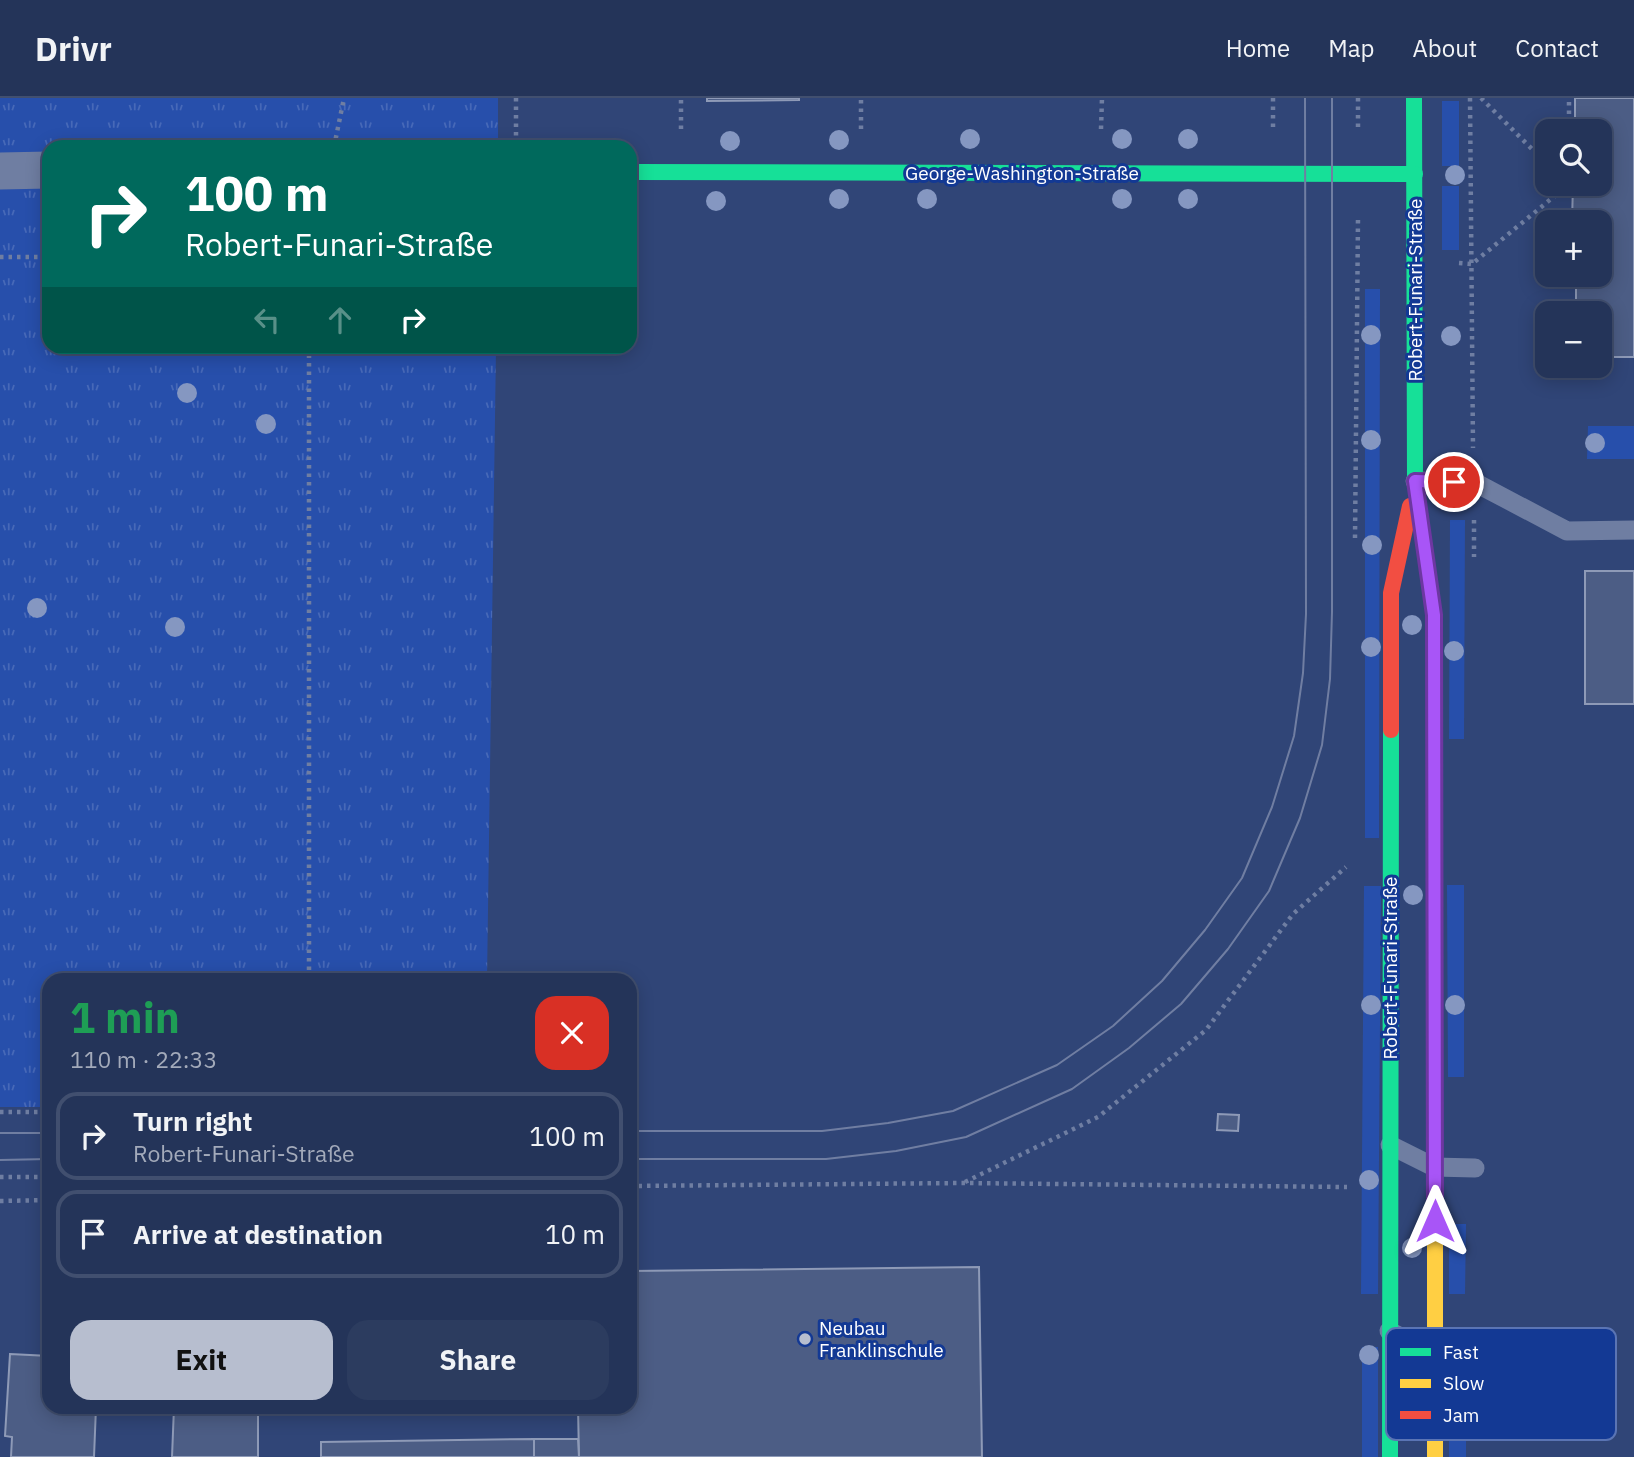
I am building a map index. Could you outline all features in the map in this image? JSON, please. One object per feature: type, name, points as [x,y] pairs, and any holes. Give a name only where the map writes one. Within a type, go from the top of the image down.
[{"type":"street","name":"Robert-Funari-Straße","points":[[1414,98],[1415,481],[1434,615],[1435,1328]]},
{"type":"street","points":[[0,171],[42,170]]},
{"type":"street","name":"George-Washington-Straße","points":[[637,172],[1415,174]]},
{"type":"street","name":"Robert-Funari-Straße","points":[[1390,1328],[1391,593],[1415,481]]},
{"type":"lane","points":[[1415,481],[1474,482],[1567,531],[1634,530]]},
{"type":"lane","points":[[1392,761],[1435,785]]},
{"type":"lane","points":[[1390,1145],[1434,1167],[1475,1168]]},
{"type":"path","points":[[335,140],[344,98]]},
{"type":"path","points":[[516,98],[516,140]]},
{"type":"path","points":[[1355,541],[1359,174],[1357,98]]},
{"type":"path","points":[[1481,98],[1535,152]]},
{"type":"path","points":[[1569,98],[1569,119]]},
{"type":"path","points":[[1472,264],[1555,196]]},
{"type":"path","points":[[0,257],[42,257]]},
{"type":"path","points":[[309,354],[309,973]]},
{"type":"path","points":[[962,1184],[1098,1117],[1206,1030],[1293,914],[1351,862]]},
{"type":"path","points":[[0,1112],[42,1112]]},
{"type":"path","points":[[0,1177],[42,1177]]},
{"type":"path","points":[[637,1186],[962,1184],[1349,1188]]},
{"type":"path","points":[[0,1201],[42,1200]]},
{"type":"green space","points":[[0,98],[498,98],[498,140],[42,140],[42,354],[496,354],[487,973],[42,973],[42,1107],[0,1107]]},
{"type":"green space","points":[[1442,101],[1459,101],[1459,166],[1442,166]]},
{"type":"green space","points":[[1442,186],[1459,186],[1459,250],[1442,250]]},
{"type":"green space","points":[[1365,289],[1380,289],[1379,838],[1365,838]]},
{"type":"green space","points":[[1588,426],[1634,426],[1634,459],[1587,459]]},
{"type":"green space","points":[[1450,520],[1465,520],[1464,739],[1449,739]]},
{"type":"green space","points":[[1447,885],[1464,885],[1464,1077],[1448,1077]]},
{"type":"green space","points":[[1364,886],[1381,886],[1378,1294],[1361,1294]]},
{"type":"green space","points":[[1449,1224],[1466,1224],[1465,1294],[1449,1294]]},
{"type":"green space","points":[[1362,1347],[1378,1347],[1378,1457],[1362,1457]]},
{"type":"green space","points":[[1449,1440],[1466,1440],[1466,1457],[1449,1457]]},
{"type":"building","points":[[707,98],[799,98],[799,100],[707,101]]},
{"type":"building","points":[[1575,98],[1634,98],[1634,357],[1612,357],[1612,301],[1576,301],[1576,287],[1612,287],[1612,210],[1572,210],[1573,196],[1612,196],[1612,119],[1575,119]]},
{"type":"building","points":[[1585,571],[1634,571],[1634,704],[1585,704]]},
{"type":"building","points":[[1218,1114],[1239,1115],[1238,1131],[1217,1130]]},
{"type":"building","name":"Neubau Franklinschule","points":[[979,1267],[982,1457],[579,1457],[578,1414],[637,1414],[637,1271]]},
{"type":"building","points":[[10,1354],[42,1356],[42,1414],[96,1414],[94,1457],[11,1457],[12,1437],[5,1436]]},
{"type":"building","points":[[174,1414],[258,1414],[258,1457],[172,1457]]},
{"type":"building","points":[[534,1439],[534,1457],[321,1457],[321,1442]]},
{"type":"building","points":[[534,1439],[578,1439],[579,1457],[534,1457]]},
{"type":"tram line","points":[[637,1131],[822,1131],[953,1111],[1057,1065],[1113,1026],[1162,981],[1205,930],[1242,878],[1272,807],[1294,736],[1303,673],[1306,614],[1305,98]]},
{"type":"tram line","points":[[637,1159],[826,1159],[896,1151],[966,1137],[1072,1089],[1129,1048],[1181,1004],[1228,949],[1269,891],[1300,818],[1322,745],[1330,679],[1332,98]]},
{"type":"tram line","points":[[0,1133],[42,1133]]},
{"type":"tram line","points":[[0,1160],[42,1159]]},
{"type":"traffic: fast","points":[[1414,98],[1415,481],[1434,615],[1435,1053]]},
{"type":"traffic: fast","points":[[637,172],[1415,174]]},
{"type":"traffic: fast","points":[[1390,1328],[1391,730]]},
{"type":"traffic: fast","points":[[1390,1440],[1390,1457]]},
{"type":"traffic: slow","points":[[1435,1053],[1435,1328]]},
{"type":"traffic: slow","points":[[1435,1440],[1435,1457]]},
{"type":"traffic: jam","points":[[1391,730],[1391,593],[1410,506]]},
{"type":"place","name":"Neubau Franklinschule","points":[[805,1339]]},
{"type":"route","points":[[1435,1221],[1434,615],[1415,481],[1454,482]]}]
